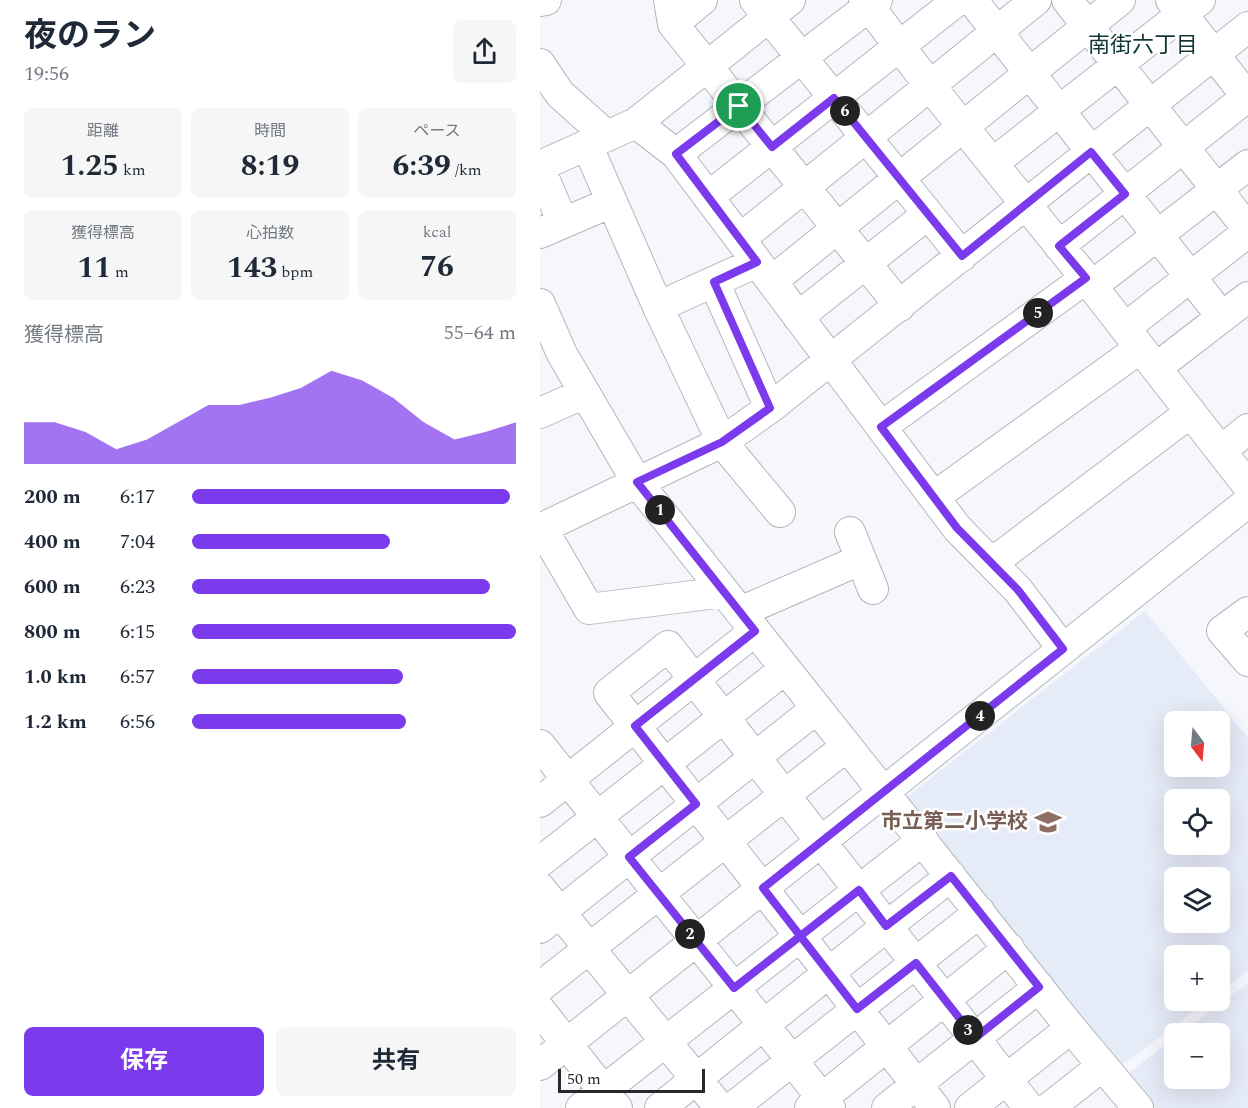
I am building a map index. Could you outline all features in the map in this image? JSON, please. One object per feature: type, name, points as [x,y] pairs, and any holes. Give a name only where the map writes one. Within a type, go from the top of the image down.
[{"type":"street","points":[[540,1],[546,0]]},
{"type":"street","points":[[702,0],[671,12],[707,66],[900,306]]},
{"type":"street","points":[[708,197],[958,0]]},
{"type":"street","points":[[972,0],[1222,317]]},
{"type":"street","points":[[756,261],[805,187],[1036,0]]},
{"type":"street","points":[[1067,0],[1248,230],[1190,277],[1141,348]]},
{"type":"street","points":[[658,307],[756,261],[837,228],[1120,0]]},
{"type":"street","points":[[676,154],[802,58],[870,2],[930,86],[1089,282],[1248,486]]},
{"type":"street","points":[[993,163],[1118,64],[1184,5],[1214,55],[1248,97],[1059,246]]},
{"type":"street","points":[[612,202],[551,228],[540,167],[636,123],[707,66],[771,6],[802,58],[962,256]]},
{"type":"street","points":[[860,560],[740,612],[589,609],[541,528],[722,442],[770,408],[1248,27]]},
{"type":"street","points":[[540,64],[560,94],[597,140],[612,202],[658,307],[722,442],[780,512]]},
{"type":"street","points":[[636,123],[676,154],[957,528],[1018,590],[1063,649]]},
{"type":"street","points":[[881,427],[1158,235],[1248,165]]},
{"type":"street","points":[[798,317],[927,214]]},
{"type":"street","points":[[714,282],[770,408]]},
{"type":"street","points":[[934,497],[1141,348],[1222,317],[1248,297]]},
{"type":"street","points":[[542,311],[562,354],[637,482],[1133,1106]]},
{"type":"street","points":[[540,413],[585,393]]},
{"type":"street","points":[[992,563],[1191,412]]},
{"type":"street","points":[[1221,451],[1248,429]]},
{"type":"street","points":[[540,1065],[1248,502]]},
{"type":"street","points":[[850,532],[873,589]]},
{"type":"street","points":[[540,802],[694,679],[740,612]]},
{"type":"street","points":[[1248,612],[1222,631],[1248,661]]},
{"type":"street","points":[[935,1108],[609,693],[668,646],[1029,1108]]},
{"type":"street","points":[[540,862],[785,669]]},
{"type":"street","points":[[550,920],[817,708]]},
{"type":"street","points":[[540,745],[792,1061],[821,1105],[887,1047],[1009,948]]},
{"type":"street","points":[[540,987],[848,746]]},
{"type":"street","points":[[540,1010],[567,1044],[601,1102],[666,1042],[923,840]]},
{"type":"street","points":[[660,1108],[951,876]]},
{"type":"street","points":[[540,888],[550,920],[590,949],[720,1108]]},
{"type":"street","points":[[732,1108],[980,912]]},
{"type":"street","points":[[887,1108],[1039,987]]},
{"type":"street","points":[[969,1108],[1071,1028]]},
{"type":"street","points":[[1049,1108],[1102,1066]]},
{"type":"shaded area","name":"市立第二小学校","points":[[1145,611],[1226,711],[1164,711],[1164,777],[1230,777],[1230,716],[1248,738],[1248,971],[1230,984],[1230,945],[1164,945],[1164,1011],[1195,1011],[1178,1023],[1164,1023],[1164,1034],[1122,1065],[903,800]]},
{"type":"shaded area","points":[[1248,983],[1248,1108],[1156,1108],[1129,1073],[1164,1046],[1164,1089],[1230,1089],[1230,1023],[1194,1023],[1210,1011],[1230,1011],[1230,996]]},
{"type":"place","name":"市立第二小学校","points":[[1048,822]]},
{"type":"district","name":"南街六丁目","points":[[1143,45]]},
{"type":"route","points":[[739,106],[676,154],[757,262],[714,282],[770,408],[722,442],[637,482],[755,631],[635,726],[696,804],[629,857],[734,988],[800,936],[859,890],[886,926],[951,876],[1039,987],[975,1038],[916,963],[857,1009],[800,936],[763,888],[1063,649],[1018,590],[957,528],[881,427],[1086,278],[1059,246],[1125,194],[1091,152],[962,256],[834,98],[772,147],[739,106]]}]
